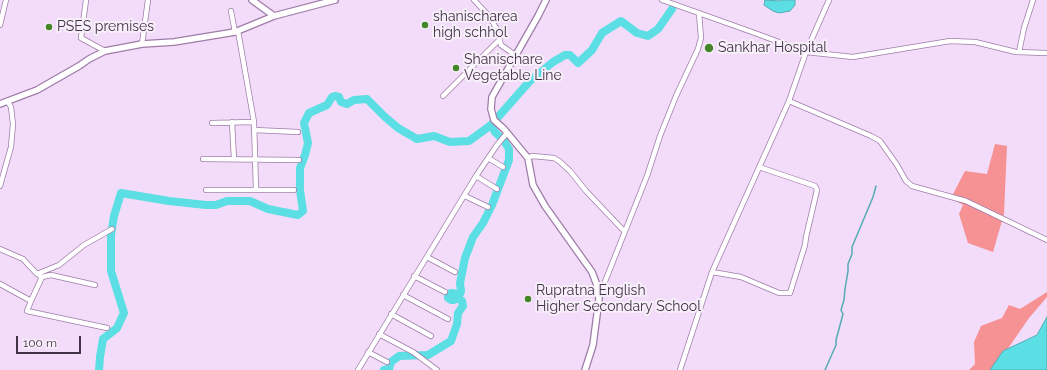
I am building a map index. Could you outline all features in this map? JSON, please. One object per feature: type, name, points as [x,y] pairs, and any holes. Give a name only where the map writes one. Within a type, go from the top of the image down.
[{"type":"street","points":[[0,25],[6,0]]},
{"type":"street","points":[[86,0],[80,38],[105,51]]},
{"type":"street","points":[[142,44],[148,0]]},
{"type":"street","points":[[252,0],[274,16]]},
{"type":"street","points":[[0,104],[37,90],[105,51],[142,44],[174,42],[236,32],[274,16],[335,0]]},
{"type":"street","points":[[474,0],[490,17],[496,28],[501,45],[515,55]]},
{"type":"street","points":[[546,0],[492,97],[491,109],[494,120],[507,132],[528,158],[533,185],[544,206],[592,272],[598,288],[599,299],[593,345],[585,370]]},
{"type":"street","points":[[662,0],[806,52],[853,57],[950,41],[975,42],[1019,52],[1047,53]]},
{"type":"street","points":[[680,370],[712,272],[789,101],[806,52],[829,0]]},
{"type":"street","points":[[1019,52],[1024,28],[1033,0]]},
{"type":"street","points":[[231,11],[254,122],[256,190]]},
{"type":"street","points":[[598,288],[604,284],[647,176],[660,136],[676,96],[698,49],[701,38],[699,14]]},
{"type":"street","points":[[443,96],[499,40]]},
{"type":"street","points":[[789,101],[880,141],[906,181],[912,186],[966,201],[1047,240]]},
{"type":"street","points":[[0,186],[11,147],[13,124],[11,107],[8,102]]},
{"type":"street","points":[[232,122],[234,159]]},
{"type":"street","points":[[212,123],[254,122]]},
{"type":"street","points":[[254,130],[298,132]]},
{"type":"street","points":[[358,370],[476,176],[507,132]]},
{"type":"street","points":[[528,158],[532,156],[554,158],[560,161],[624,232]]},
{"type":"street","points":[[488,158],[504,167]]},
{"type":"street","points":[[203,159],[299,160]]},
{"type":"street","points":[[712,272],[741,277],[780,293],[790,294],[805,245],[817,190],[815,186],[759,167]]},
{"type":"street","points":[[476,176],[497,189]]},
{"type":"street","points":[[206,190],[294,190]]},
{"type":"street","points":[[465,196],[488,208]]},
{"type":"street","points":[[37,274],[59,265],[84,245],[112,229]]},
{"type":"street","points":[[0,249],[24,259],[37,274],[42,277],[51,275],[94,285]]},
{"type":"street","points":[[427,257],[455,272]]},
{"type":"street","points":[[414,276],[445,292]]},
{"type":"street","points":[[42,277],[27,311],[107,328]]},
{"type":"street","points":[[0,284],[31,301]]},
{"type":"street","points":[[403,295],[448,319]]},
{"type":"street","points":[[391,314],[431,336]]},
{"type":"street","points":[[379,334],[413,352],[437,370]]},
{"type":"street","points":[[368,352],[387,362]]},
{"type":"shaded area","points":[[765,0],[795,0],[795,5],[790,11],[779,13],[764,5]]},
{"type":"shaded area","points":[[995,144],[1007,146],[1004,214],[993,252],[968,243],[959,214],[963,205],[951,198],[965,171],[987,174]]},
{"type":"shaded area","points":[[1047,292],[1047,297],[1029,318],[998,363],[997,370],[969,370],[975,364],[974,342],[981,326],[1002,318],[1009,305],[1020,309]]},
{"type":"shaded area","points":[[1047,317],[1047,370],[990,370],[1003,351],[1037,335]]},
{"type":"waterway","points":[[99,370],[103,339],[117,328],[124,313],[111,271],[111,235],[114,216],[121,193],[169,201],[206,205],[216,205],[227,201],[250,201],[268,209],[298,215],[303,211],[300,190],[300,168],[308,143],[304,123],[309,113],[327,105],[332,97],[339,97],[341,102],[347,104],[354,100],[367,99],[398,128],[417,139],[434,136],[450,142],[469,141],[491,125],[529,82],[553,62],[565,55],[570,55],[578,63],[592,50],[602,33],[621,21],[637,33],[648,36],[658,29],[672,9]]},
{"type":"waterway","points":[[384,370],[389,369],[391,362],[399,356],[428,355],[451,341],[457,324],[458,313],[463,306],[462,301],[458,298],[451,300],[448,296],[451,293],[460,294],[460,283],[465,258],[473,237],[483,223],[492,205],[509,160],[509,149],[491,125]]},
{"type":"waterway","points":[[825,370],[836,345],[843,314],[841,310],[844,300],[848,264],[852,254],[852,247],[873,197],[876,186]]},
{"type":"place","name":"shanischarea high schhol","points":[[425,25]]},
{"type":"place","name":"PSES premises","points":[[49,27]]},
{"type":"place","name":"Sankhar Hospital","points":[[709,48]]},
{"type":"place","name":"Shanischare Vegetable Line","points":[[456,68]]},
{"type":"place","name":"Rupratna English Higher Secondary School","points":[[528,299]]}]
